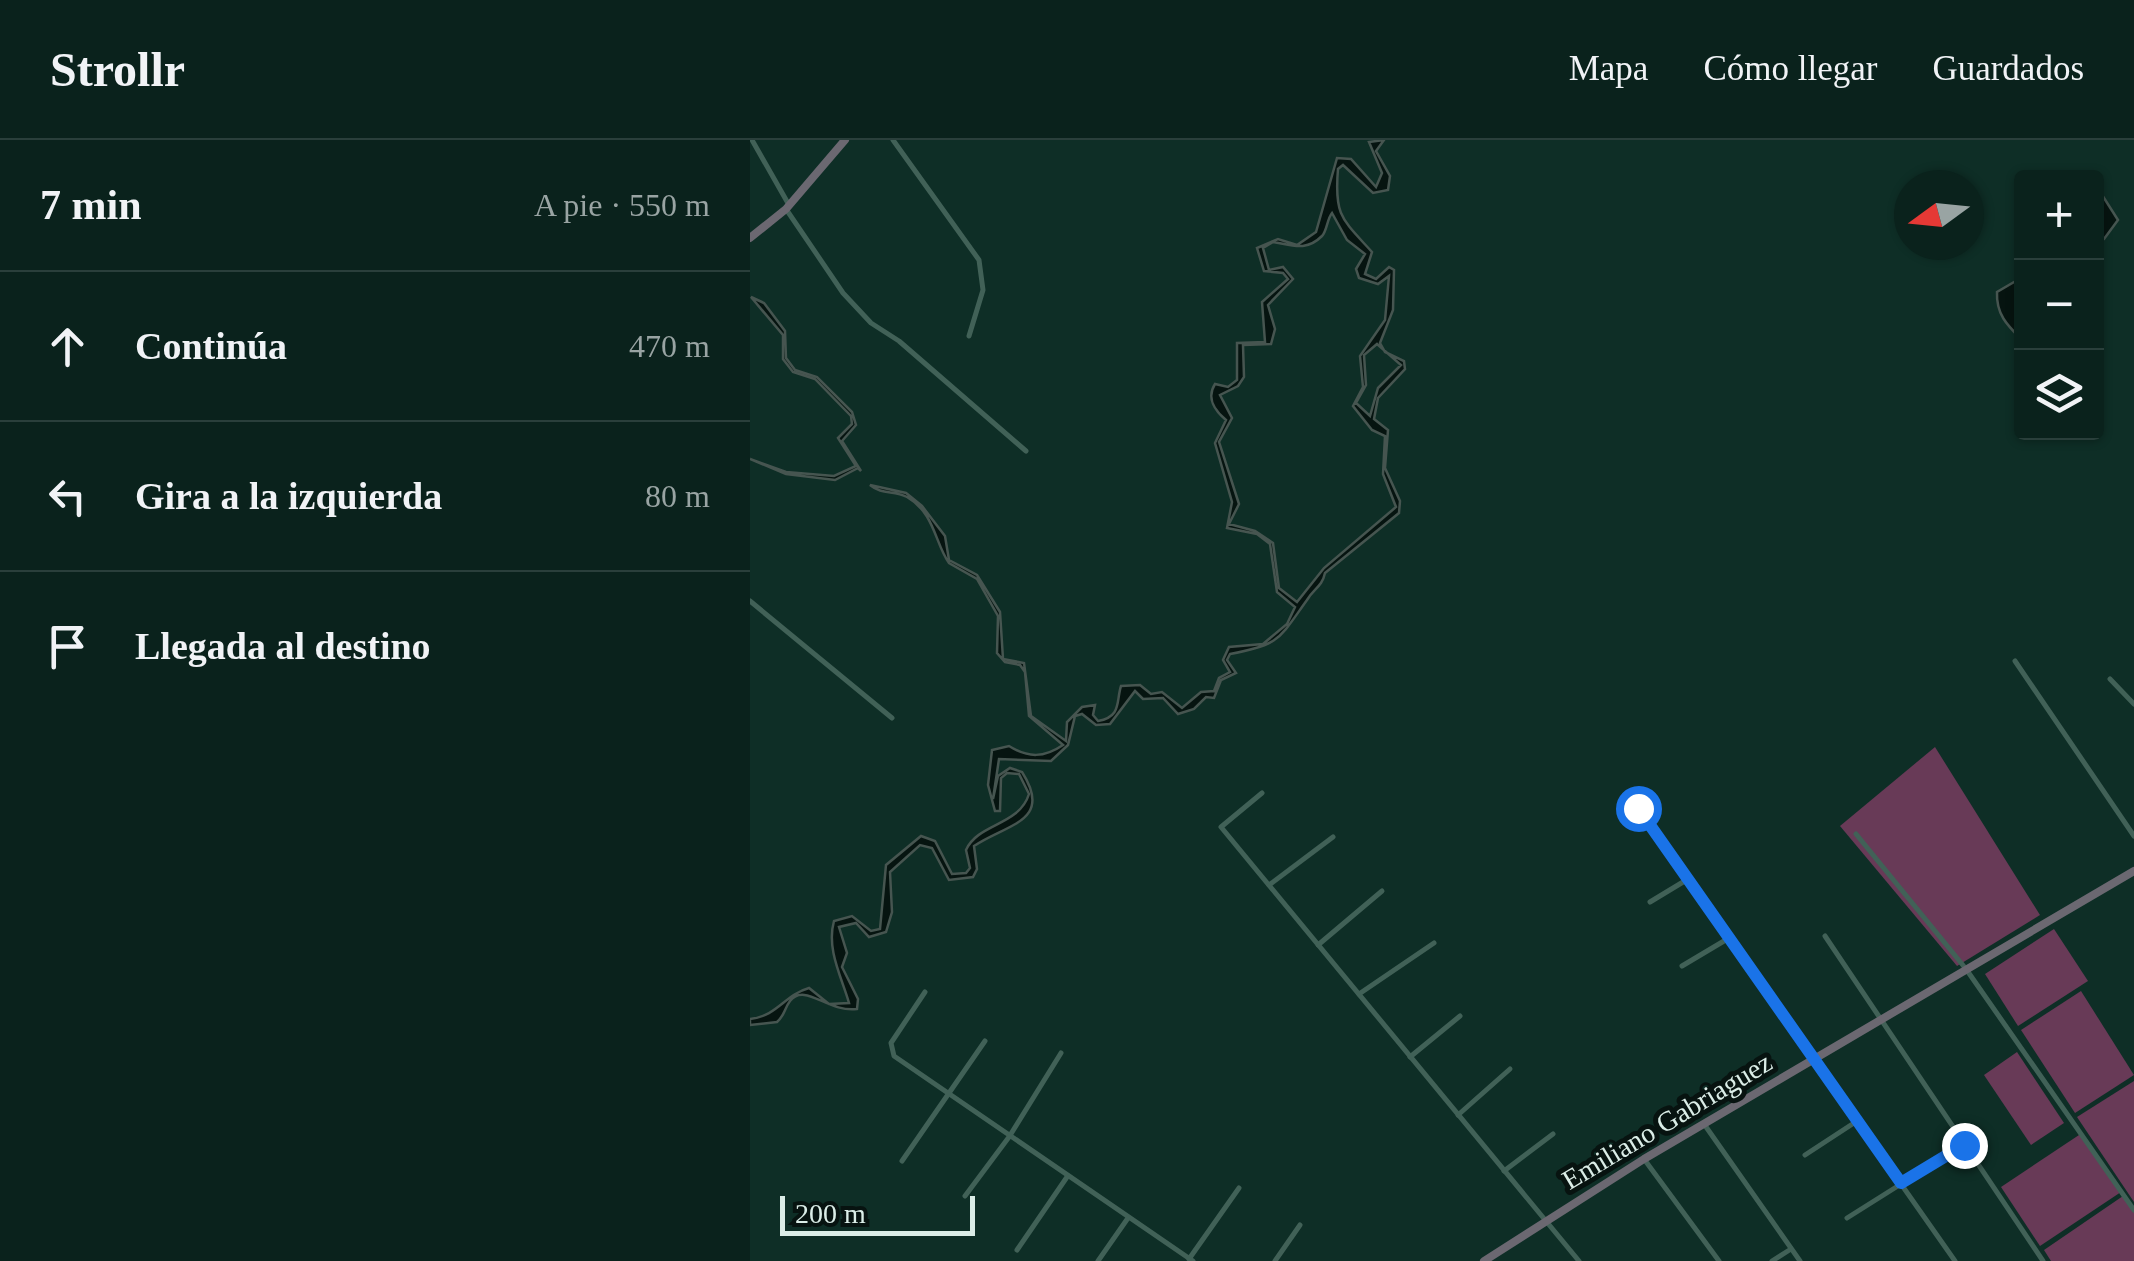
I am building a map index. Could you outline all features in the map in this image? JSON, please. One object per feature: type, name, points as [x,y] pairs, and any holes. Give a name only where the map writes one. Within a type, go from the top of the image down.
[{"type":"main road","points":[[750,238],[788,207],[844,140]]},
{"type":"main road","name":"Emiliano Gabriaguez","points":[[1484,1261],[1644,1159],[2134,871]]},
{"type":"street","points":[[752,140],[788,207],[843,293],[871,323],[899,341],[1026,451]]},
{"type":"street","points":[[893,140],[979,260],[984,290],[968,336]]},
{"type":"street","points":[[750,601],[892,718]]},
{"type":"street","points":[[2016,661],[2134,836]]},
{"type":"street","points":[[2110,679],[2134,704]]},
{"type":"street","points":[[1262,793],[1221,827],[1579,1261]]},
{"type":"street","points":[[1638,808],[1955,1261]]},
{"type":"street","points":[[1856,834],[1966,969],[2134,1210]]},
{"type":"street","points":[[1269,885],[1333,838]]},
{"type":"street","points":[[1650,902],[1688,880]]},
{"type":"street","points":[[1318,945],[1382,892]]},
{"type":"street","points":[[1825,936],[2043,1261]]},
{"type":"street","points":[[1682,966],[1729,938]]},
{"type":"street","points":[[1358,994],[1434,942]]},
{"type":"street","points":[[925,992],[890,1049],[946,1095],[1189,1260],[1239,1188]]},
{"type":"street","points":[[1410,1057],[1460,1016]]},
{"type":"street","points":[[902,1161],[985,1041]]},
{"type":"street","points":[[965,1196],[1009,1138],[1061,1053]]},
{"type":"street","points":[[1458,1115],[1510,1069]]},
{"type":"street","points":[[1804,1155],[1858,1120]]},
{"type":"street","points":[[1704,1124],[1800,1261]]},
{"type":"street","points":[[1504,1171],[1554,1134]]},
{"type":"street","points":[[1847,1218],[1964,1145]]},
{"type":"street","points":[[1644,1159],[1718,1261]]},
{"type":"street","points":[[1017,1250],[1067,1177]]},
{"type":"street","points":[[1098,1261],[1128,1218]]},
{"type":"street","points":[[1275,1261],[1300,1225]]},
{"type":"street","points":[[1772,1261],[1792,1249]]},
{"type":"shaded area","points":[[1384,140],[1376,151],[1390,176],[1388,190],[1373,193],[1343,165],[1338,169],[1337,197],[1347,224],[1372,252],[1365,274],[1376,279],[1389,267],[1394,270],[1393,310],[1380,343],[1384,350],[1377,344],[1364,355],[1366,385],[1356,403],[1370,416],[1378,388],[1401,365],[1387,353],[1404,361],[1405,369],[1378,398],[1374,419],[1388,430],[1385,468],[1400,501],[1399,513],[1325,573],[1320,585],[1277,638],[1259,647],[1230,654],[1227,660],[1236,673],[1221,680],[1214,698],[1206,697],[1194,709],[1178,714],[1163,698],[1143,699],[1135,691],[1110,724],[1096,725],[1082,714],[1075,716],[1068,745],[1051,761],[999,759],[993,799],[998,776],[1010,768],[1022,772],[1030,789],[1029,812],[1022,820],[974,846],[977,869],[973,877],[949,880],[932,848],[920,845],[890,872],[892,912],[886,932],[869,937],[856,923],[839,927],[847,953],[842,967],[858,999],[857,1009],[829,1004],[849,1003],[833,953],[834,921],[852,916],[871,931],[880,929],[886,865],[921,836],[935,841],[952,874],[966,873],[970,868],[966,850],[972,841],[1017,812],[1029,794],[1019,774],[1007,773],[1001,778],[1000,811],[995,811],[988,785],[992,750],[1009,746],[1036,755],[1063,745],[1029,716],[1025,672],[1020,665],[1005,662],[997,653],[998,616],[977,579],[949,563],[929,520],[916,504],[907,497],[870,485],[906,493],[922,506],[945,536],[949,560],[977,575],[1000,612],[1003,659],[1024,663],[1031,716],[1066,741],[1067,722],[1082,707],[1095,705],[1093,715],[1098,721],[1115,712],[1121,686],[1140,685],[1151,694],[1162,692],[1182,708],[1201,692],[1214,691],[1219,678],[1230,672],[1223,660],[1229,647],[1263,644],[1287,624],[1295,607],[1277,592],[1270,544],[1257,534],[1227,528],[1232,502],[1215,443],[1226,420],[1213,404],[1212,389],[1215,384],[1228,387],[1237,380],[1237,343],[1265,342],[1262,302],[1288,279],[1283,273],[1264,271],[1257,248],[1278,239],[1297,245],[1316,232],[1337,158],[1351,159],[1376,187],[1382,173],[1369,142]],"holes":[[[1332,213],[1347,240],[1365,254],[1356,269],[1359,278],[1378,284],[1389,276],[1385,320],[1360,356],[1363,387],[1353,406],[1372,430],[1385,436],[1383,474],[1396,507],[1324,568],[1297,602],[1279,588],[1273,543],[1255,531],[1229,524],[1239,504],[1219,442],[1232,418],[1220,395],[1238,386],[1244,377],[1243,345],[1271,344],[1275,329],[1268,305],[1293,279],[1283,267],[1269,270],[1263,248],[1273,242],[1299,246],[1316,241],[1324,234]]]},
{"type":"shaded area","points":[[2104,198],[2118,220],[2104,239]]},
{"type":"shaded area","points":[[2014,282],[2014,332],[2000,313],[1997,292]]},
{"type":"shaded area","points":[[751,297],[764,303],[785,331],[786,358],[795,370],[817,377],[852,412],[856,425],[842,441],[861,471],[858,468],[835,480],[786,474],[750,459],[786,472],[834,476],[856,466],[838,438],[852,424],[851,416],[815,379],[793,372],[783,359],[783,335]]},
{"type":"shaded area","points":[[1935,747],[2040,915],[1957,966],[1840,826]]},
{"type":"shaded area","points":[[2054,929],[2088,981],[2018,1026],[1985,974]]},
{"type":"shaded area","points":[[809,988],[829,1004],[810,996],[796,996],[777,1022],[750,1025],[750,1019],[768,1014],[793,995]]},
{"type":"shaded area","points":[[2081,991],[2134,1075],[2075,1113],[2021,1030]]},
{"type":"shaded area","points":[[2017,1052],[2064,1123],[2031,1145],[1984,1075]]},
{"type":"shaded area","points":[[2134,1081],[2134,1202],[2077,1117]]},
{"type":"shaded area","points":[[2082,1133],[2121,1192],[2040,1246],[2001,1187]]},
{"type":"shaded area","points":[[2123,1196],[2134,1212],[2134,1261],[2051,1261],[2044,1250]]},
{"type":"route","points":[[1638,808],[1901,1183],[1964,1145]]}]
